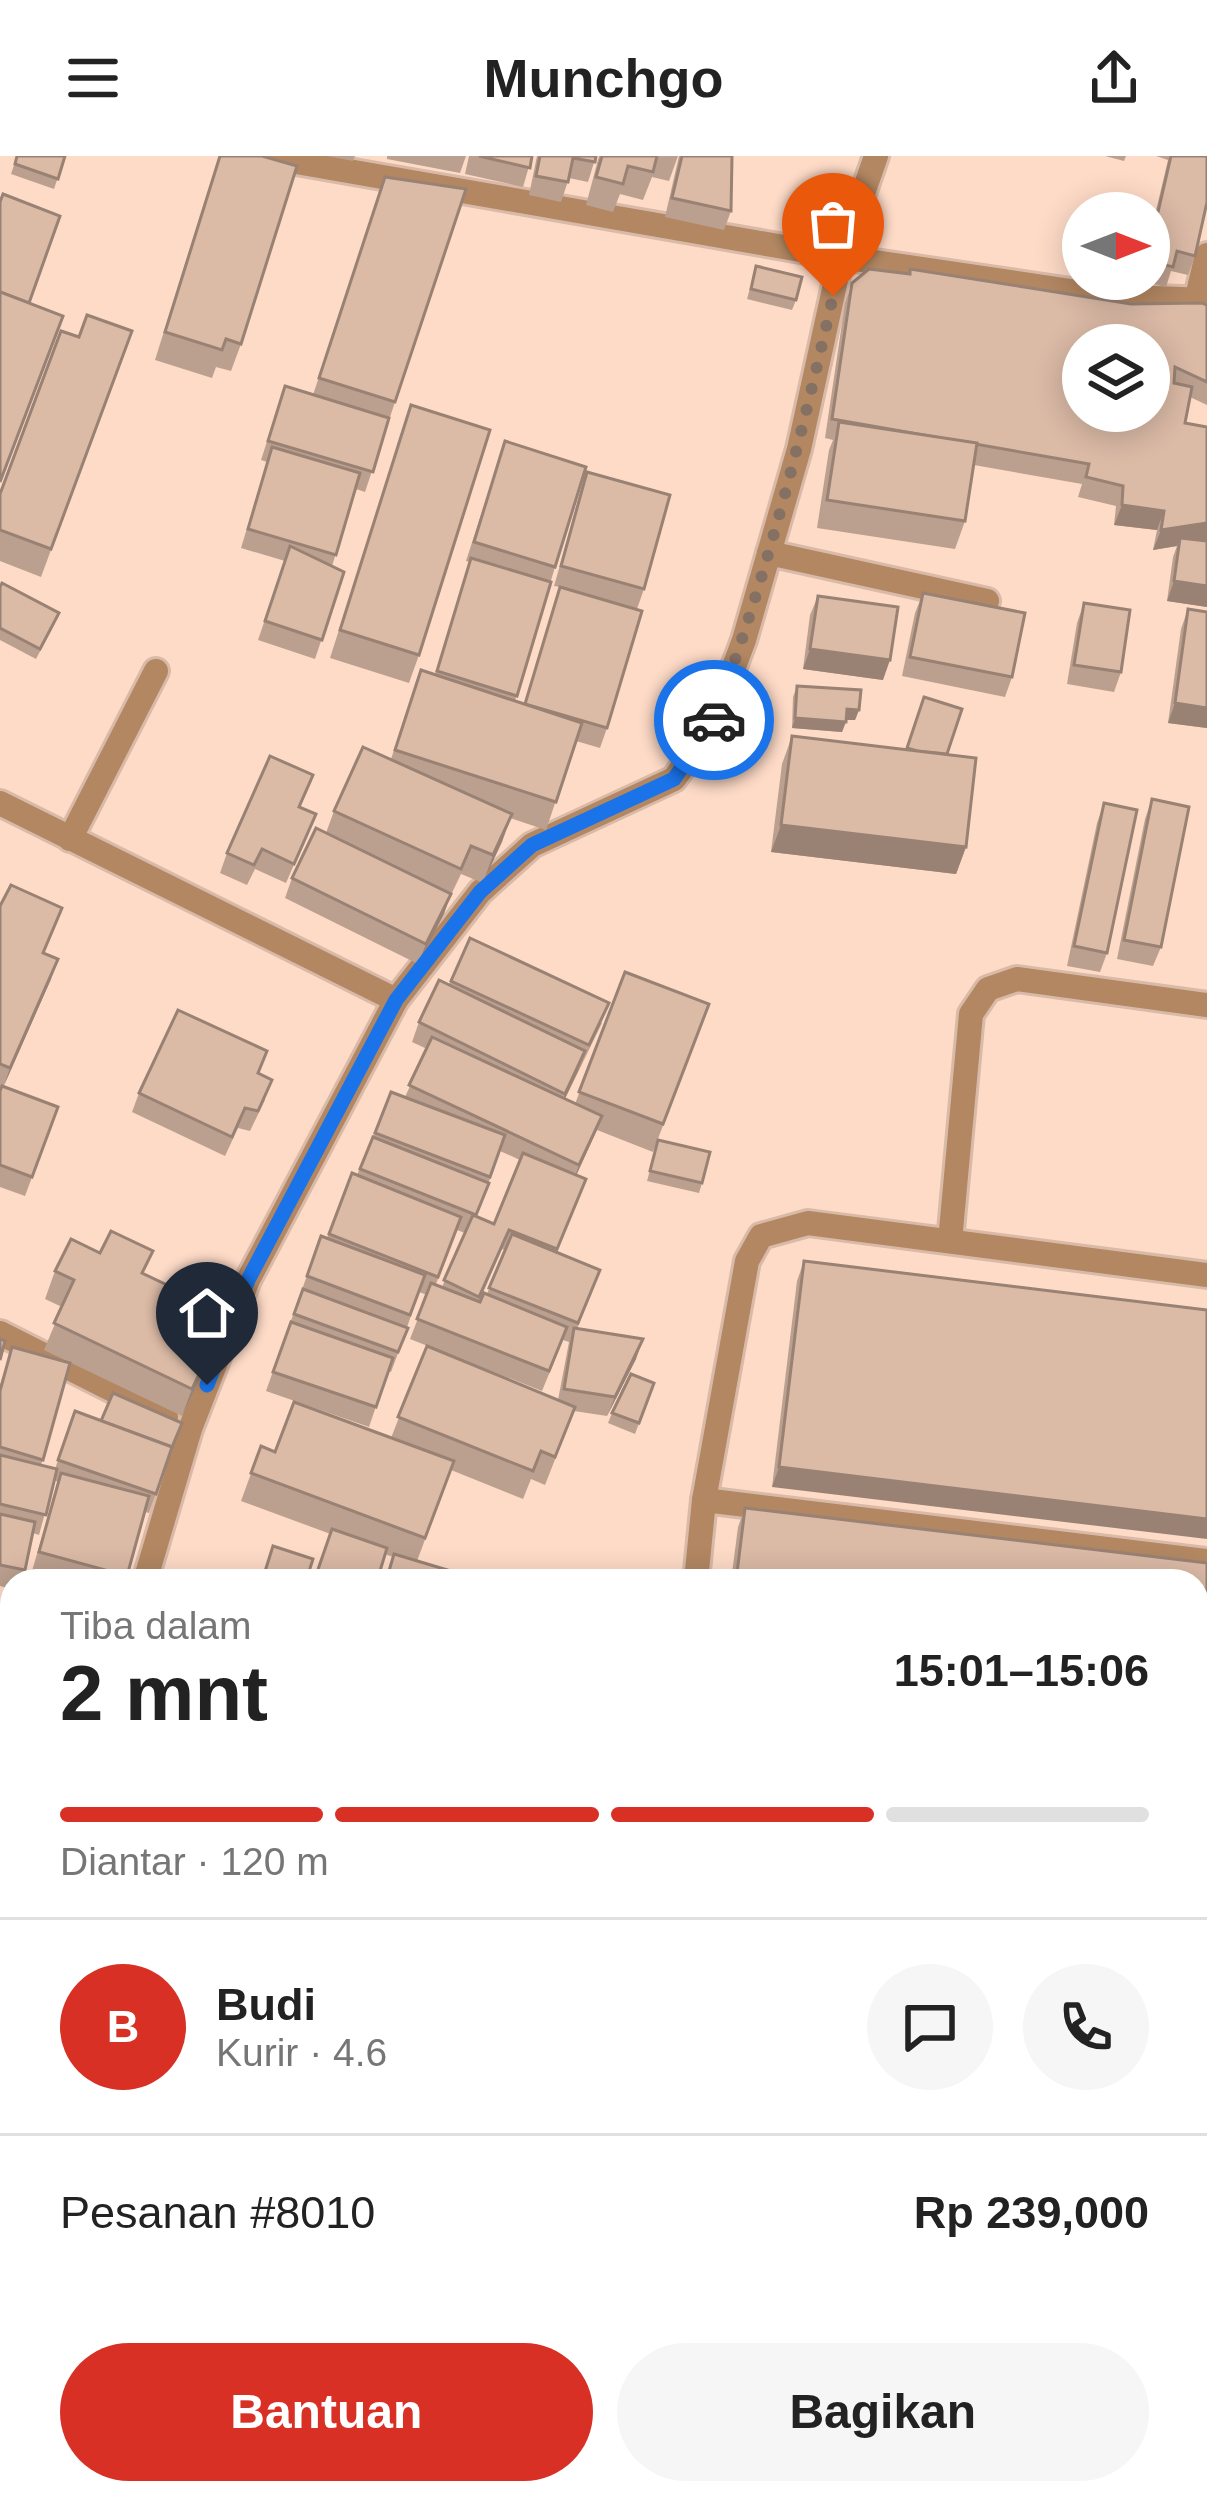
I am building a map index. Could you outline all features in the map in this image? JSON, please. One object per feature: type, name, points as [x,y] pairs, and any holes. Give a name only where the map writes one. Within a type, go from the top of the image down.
[{"type":"street","points":[[262,156],[359,166],[841,257],[1104,296],[1201,300],[1207,256]]},
{"type":"street","points":[[149,1569],[190,1429],[248,1280],[396,1000],[480,892],[532,845],[674,779],[711,728],[799,449],[841,257],[875,156]]},
{"type":"street","points":[[769,553],[987,601]]},
{"type":"street","points":[[70,838],[156,671]]},
{"type":"street","points":[[0,803],[396,1000]]},
{"type":"street","points":[[950,1241],[971,1014],[988,988],[1017,979],[1207,1005]]},
{"type":"street","points":[[697,1569],[704,1500],[747,1261],[761,1236],[808,1223],[1207,1274]]},
{"type":"street","points":[[0,1333],[190,1429]]},
{"type":"street","points":[[704,1500],[1207,1561]]},
{"type":"building","points":[[17,156],[65,156],[58,179],[15,164]]},
{"type":"building","points":[[220,156],[262,156],[297,166],[241,344],[226,339],[222,350],[165,332]]},
{"type":"building","points":[[479,156],[532,156],[530,168]]},
{"type":"building","points":[[540,156],[596,156],[595,162],[573,158],[568,182],[536,176]]},
{"type":"building","points":[[602,156],[657,156],[653,172],[628,166],[623,184],[596,177]]},
{"type":"building","points":[[682,156],[732,156],[731,211],[672,198]]},
{"type":"building","points":[[1171,156],[1207,156],[1207,202],[1195,256],[1177,251],[1173,267],[1170,192],[1163,192]]},
{"type":"building","points":[[385,177],[466,189],[395,402],[319,378]]},
{"type":"building","points":[[3,194],[60,216],[29,303],[0,292]]},
{"type":"building","points":[[756,266],[802,277],[796,300],[751,289]]},
{"type":"building","points":[[869,269],[910,274],[910,269],[1062,293],[1062,300],[1207,305],[1207,382],[1175,367],[1174,383],[1192,387],[1185,423],[1207,427],[1207,523],[1161,530],[1164,511],[1122,505],[1123,486],[1086,477],[1089,464],[832,419],[852,283]]},
{"type":"building","points":[[0,292],[63,316],[0,482]]},
{"type":"building","points":[[87,315],[132,331],[51,549],[0,530],[0,494],[61,331],[79,337]]},
{"type":"building","points":[[285,386],[389,418],[373,472],[268,441]]},
{"type":"building","points":[[411,405],[490,430],[419,655],[340,630]]},
{"type":"building","points":[[839,422],[977,443],[965,521],[827,500]]},
{"type":"building","points":[[505,441],[586,467],[555,567],[474,542]]},
{"type":"building","points":[[272,447],[360,473],[336,555],[248,529]]},
{"type":"building","points":[[587,472],[670,495],[644,589],[561,566]]},
{"type":"building","points":[[1180,538],[1207,541],[1207,586],[1174,581]]},
{"type":"building","points":[[290,546],[344,572],[322,640],[265,621]]},
{"type":"building","points":[[471,558],[551,582],[517,696],[437,671]]},
{"type":"building","points":[[2,583],[59,613],[40,649],[0,628]]},
{"type":"building","points":[[560,587],[642,611],[607,728],[525,704]]},
{"type":"building","points":[[923,593],[1025,613],[1012,677],[910,657]]},
{"type":"building","points":[[818,596],[898,607],[890,660],[810,649]]},
{"type":"building","points":[[1084,603],[1130,610],[1121,672],[1074,665]]},
{"type":"building","points":[[1188,609],[1207,612],[1207,708],[1175,703]]},
{"type":"building","points":[[421,670],[582,723],[556,802],[395,750]]},
{"type":"building","points":[[797,686],[861,690],[859,710],[847,709],[846,722],[795,718]]},
{"type":"building","points":[[924,697],[962,709],[947,754],[907,748]]},
{"type":"building","points":[[792,736],[976,758],[966,847],[781,825]]},
{"type":"building","points":[[363,747],[512,814],[493,855],[471,846],[461,869],[334,811]]},
{"type":"building","points":[[270,756],[313,775],[299,807],[316,814],[294,864],[262,849],[254,865],[227,853]]},
{"type":"building","points":[[1152,799],[1189,807],[1161,947],[1124,940]]},
{"type":"building","points":[[1104,803],[1137,810],[1107,953],[1074,946]]},
{"type":"building","points":[[316,828],[451,894],[426,944],[292,878]]},
{"type":"building","points":[[11,885],[62,908],[43,953],[58,959],[10,1068],[0,1064],[0,906]]},
{"type":"building","points":[[470,938],[609,1003],[589,1045],[451,981]]},
{"type":"building","points":[[625,972],[709,1004],[663,1124],[579,1092]]},
{"type":"building","points":[[439,980],[585,1051],[565,1094],[419,1022]]},
{"type":"building","points":[[178,1010],[267,1051],[258,1073],[272,1080],[258,1111],[245,1108],[232,1137],[139,1093]]},
{"type":"building","points":[[432,1037],[602,1116],[579,1165],[409,1085]]},
{"type":"building","points":[[2,1086],[58,1107],[32,1177],[0,1165]]},
{"type":"building","points":[[391,1092],[505,1135],[490,1177],[375,1133]]},
{"type":"building","points":[[373,1137],[489,1183],[476,1215],[360,1169]]},
{"type":"building","points":[[658,1140],[710,1152],[702,1183],[650,1171]]},
{"type":"building","points":[[523,1153],[586,1179],[557,1249],[509,1230],[479,1297],[444,1280],[473,1215],[494,1224]]},
{"type":"building","points":[[352,1173],[461,1217],[438,1277],[329,1234]]},
{"type":"building","points":[[111,1231],[153,1251],[142,1273],[228,1314],[192,1389],[54,1323],[74,1280],[55,1271],[71,1239],[100,1253]]},
{"type":"building","points":[[512,1234],[600,1270],[578,1323],[489,1288]]},
{"type":"building","points":[[321,1236],[425,1275],[410,1315],[307,1276]]},
{"type":"building","points":[[804,1261],[1207,1310],[1207,1519],[779,1467]]},
{"type":"building","points":[[431,1283],[480,1302],[484,1293],[567,1327],[549,1371],[417,1319]]},
{"type":"building","points":[[303,1289],[408,1328],[398,1352],[294,1314]]},
{"type":"building","points":[[291,1322],[393,1358],[376,1407],[273,1372]]},
{"type":"building","points":[[574,1328],[643,1339],[615,1397],[564,1389]]},
{"type":"building","points":[[427,1346],[575,1407],[555,1457],[541,1451],[533,1471],[398,1417]]},
{"type":"building","points":[[12,1347],[70,1363],[43,1460],[0,1447],[0,1391]]},
{"type":"building","points":[[631,1374],[654,1383],[639,1423],[612,1413]]},
{"type":"building","points":[[113,1393],[182,1423],[172,1447],[101,1421]]},
{"type":"building","points":[[294,1402],[454,1461],[425,1538],[251,1473],[261,1446],[275,1452]]},
{"type":"building","points":[[75,1411],[172,1447],[156,1494],[58,1460]]},
{"type":"building","points":[[0,1455],[57,1469],[46,1515],[0,1504]]},
{"type":"building","points":[[61,1473],[149,1496],[129,1569],[101,1569],[39,1552]]},
{"type":"building","points":[[745,1508],[1207,1563],[1207,1569],[737,1569]]},
{"type":"building","points":[[0,1514],[35,1522],[25,1569],[0,1565]]},
{"type":"building","points":[[332,1529],[387,1548],[381,1569],[318,1569]]},
{"type":"building","points":[[273,1546],[313,1559],[310,1569],[266,1569]]},
{"type":"building","points":[[394,1554],[444,1569],[390,1569]]},
{"type":"way so far","points":[[714,720],[744,640],[799,449],[833,296]]},
{"type":"route","points":[[207,1385],[248,1280],[298,1178],[396,1000],[480,892],[532,845],[674,779],[714,720]]}]
